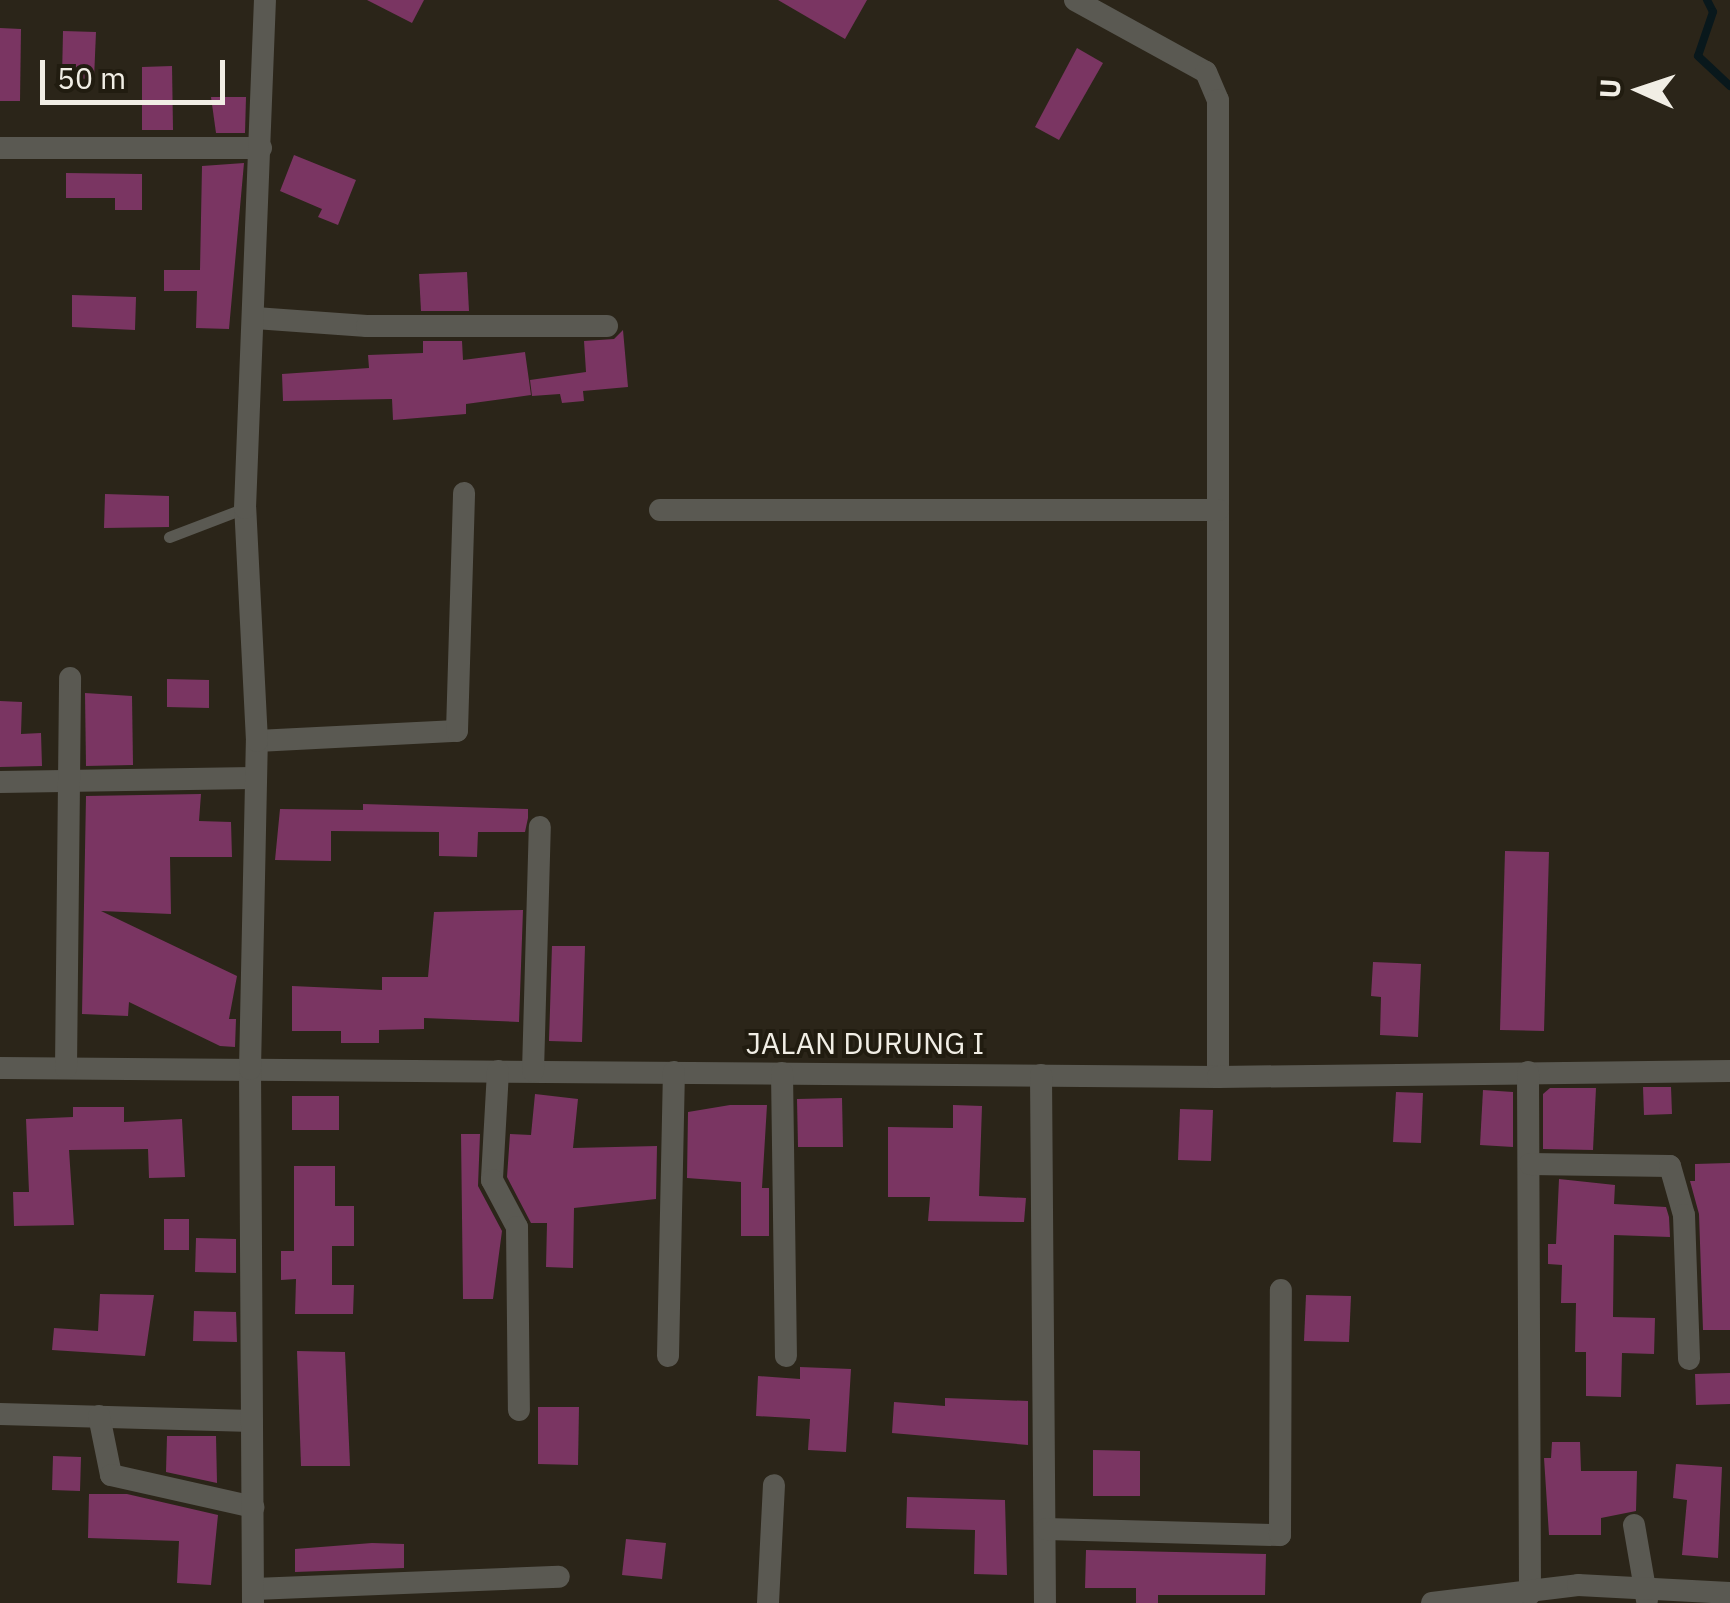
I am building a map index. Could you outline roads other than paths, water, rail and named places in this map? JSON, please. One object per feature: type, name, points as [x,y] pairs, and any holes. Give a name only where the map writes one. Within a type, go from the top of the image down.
[{"type":"street","points":[[265,0],[246,508],[258,741],[253,778],[250,1070],[254,1596],[558,1577]]},
{"type":"street","points":[[1075,0],[1206,72],[1218,100],[1218,1076]]},
{"type":"street","points":[[0,148],[262,148]]},
{"type":"street","points":[[255,318],[367,326],[608,326]]},
{"type":"street","points":[[258,741],[457,731],[464,493]]},
{"type":"street","points":[[660,510],[1218,510]]},
{"type":"street","points":[[66,1068],[70,678]]},
{"type":"street","points":[[0,782],[67,776],[253,778]]},
{"type":"street","points":[[533,1071],[540,827]]},
{"type":"street","name":"JALAN DURUNG I","points":[[0,1068],[1218,1076],[1730,1072]]},
{"type":"street","points":[[498,1071],[492,1180],[518,1237],[519,1410]]},
{"type":"street","points":[[668,1356],[674,1072]]},
{"type":"street","points":[[1528,1072],[1530,1594]]},
{"type":"street","points":[[782,1073],[786,1356]]},
{"type":"street","points":[[1041,1075],[1045,1603]]},
{"type":"street","points":[[1530,1164],[1670,1166],[1684,1215],[1689,1360]]},
{"type":"street","points":[[1046,1529],[1280,1535],[1281,1290]]},
{"type":"street","points":[[0,1414],[252,1421]]},
{"type":"street","points":[[99,1416],[110,1474],[253,1507]]},
{"type":"street","points":[[768,1603],[774,1485]]},
{"type":"street","points":[[1634,1525],[1647,1596]]},
{"type":"street","points":[[1432,1603],[1530,1594],[1730,1593]]},
{"type":"lane","points":[[169,537],[246,508]]},
{"type":"waterway","points":[[1707,0],[1713,12],[1698,56],[1730,86]]}]
